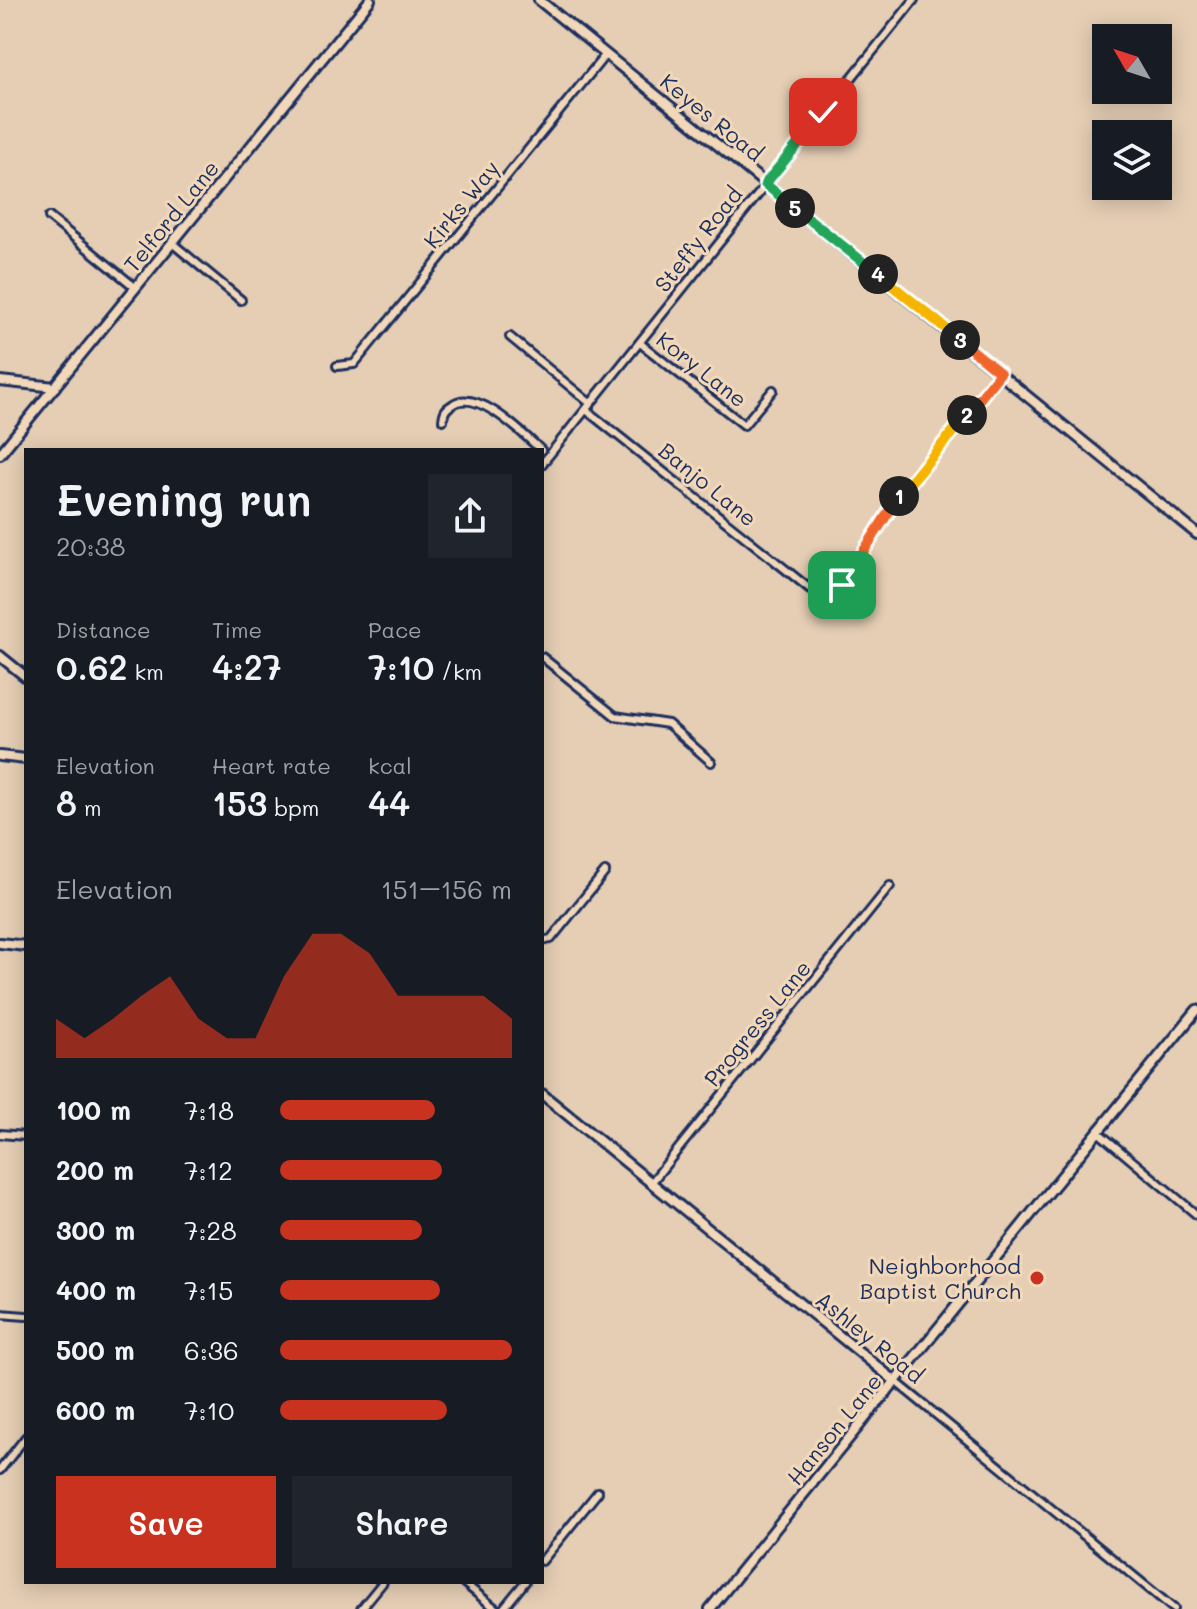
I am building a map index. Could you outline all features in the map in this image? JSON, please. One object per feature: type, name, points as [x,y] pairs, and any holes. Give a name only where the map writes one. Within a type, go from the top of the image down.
[{"type":"street","name":"Telford Lane","points":[[0,454],[370,0]]},
{"type":"street","name":"Keyes Road","points":[[539,0],[1197,534]]},
{"type":"street","name":"Steffy Road","points":[[544,452],[589,407],[914,0]]},
{"type":"street","name":"Kirks Way","points":[[337,366],[354,364],[606,54]]},
{"type":"street","points":[[49,217],[136,288]]},
{"type":"street","points":[[172,243],[241,300]]},
{"type":"street","name":"Banjo Lane","points":[[510,337],[589,407],[806,585],[828,593],[842,585],[901,494],[1000,373]]},
{"type":"street","name":"Kory Lane","points":[[640,343],[744,425],[773,390]]},
{"type":"street","points":[[0,381],[55,387]]},
{"type":"street","points":[[443,420],[446,409],[458,400],[470,400],[494,412],[537,448]]},
{"type":"street","points":[[0,656],[24,675]]},
{"type":"street","points":[[544,659],[615,716],[668,724],[711,762]]},
{"type":"street","points":[[0,756],[24,759]]},
{"type":"street","points":[[544,941],[551,939],[605,872]]},
{"type":"street","name":"Progress Lane","points":[[651,1183],[890,886]]},
{"type":"street","points":[[0,943],[24,946]]},
{"type":"street","name":"Hanson Lane","points":[[710,1609],[1197,1010]]},
{"type":"street","name":"Ashley Road","points":[[544,1096],[1174,1609]]},
{"type":"street","points":[[1098,1132],[1197,1215]]},
{"type":"street","points":[[0,1134],[24,1136]]},
{"type":"street","points":[[0,1314],[24,1316]]},
{"type":"street","points":[[0,1470],[24,1440]]},
{"type":"street","points":[[544,1559],[598,1492]]},
{"type":"street","points":[[361,1609],[381,1584]]},
{"type":"street","points":[[465,1584],[496,1609]]},
{"type":"street","points":[[503,1609],[523,1584]]},
{"type":"place","name":"Neighborhood Baptist Church","points":[[1037,1278]]},
{"type":"route","points":[[823,112],[765,184],[1000,373],[901,494],[876,528],[842,585]]}]
